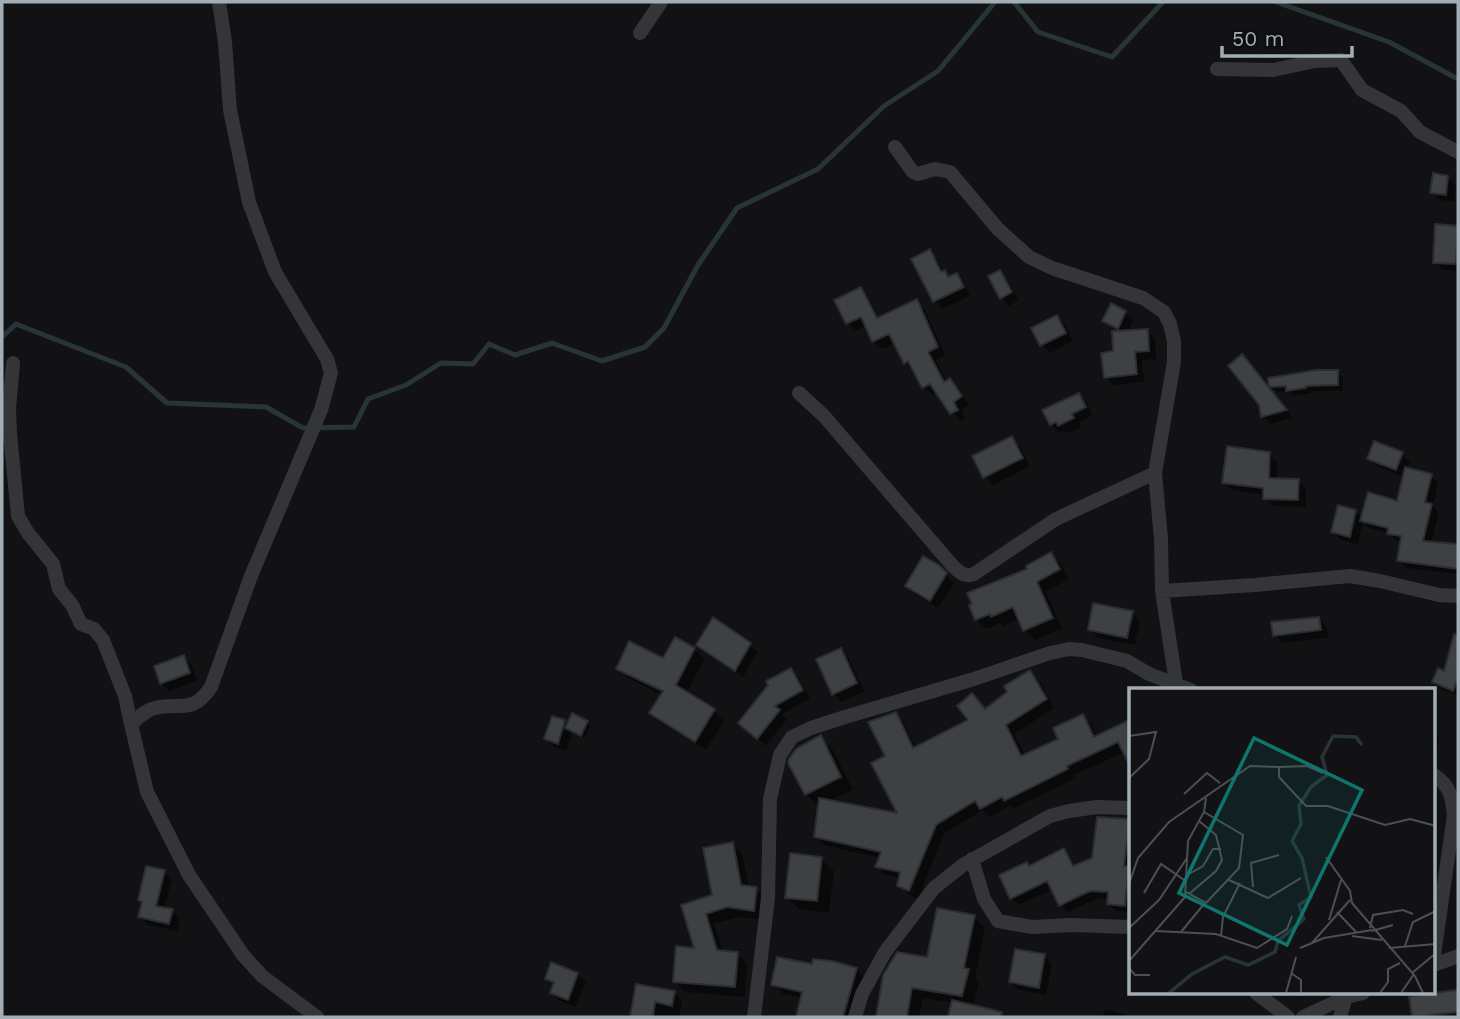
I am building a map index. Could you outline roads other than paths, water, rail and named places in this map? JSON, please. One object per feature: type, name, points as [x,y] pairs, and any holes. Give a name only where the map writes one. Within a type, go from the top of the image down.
[{"type":"street","points":[[131,724],[154,708],[177,707],[201,701],[211,687],[251,576],[321,410],[331,373],[327,359],[275,272],[248,202],[230,110],[219,2]]},
{"type":"street","points":[[639,33],[661,2]]},
{"type":"street","points":[[1217,69],[1273,70],[1315,61],[1341,60],[1362,90],[1401,111],[1420,132],[1458,152]]},
{"type":"street","points":[[895,147],[913,172],[918,174],[934,169],[950,172],[998,229],[1029,257],[1052,268],[1143,298],[1164,312],[1174,341],[1174,362],[1155,473],[1162,591],[1176,683]]},
{"type":"street","points":[[13,363],[10,434],[18,516],[53,564],[59,589],[72,605],[81,624],[94,629],[103,640],[125,696],[147,792],[189,875],[243,955],[262,975],[317,1017]]},
{"type":"street","points":[[799,393],[824,416],[951,564],[968,576],[1055,519],[1155,473]]},
{"type":"street","points":[[1162,591],[1350,576],[1380,580],[1439,595],[1458,596]]},
{"type":"street","points":[[754,1017],[768,898],[770,799],[780,755],[792,737],[845,717],[1069,649],[1082,649],[1127,661],[1149,674],[1187,688]]},
{"type":"street","points":[[1436,775],[1458,782]]},
{"type":"street","points":[[1436,776],[1450,791],[1454,815],[1436,932]]},
{"type":"street","points":[[855,1017],[862,994],[885,952],[934,888],[972,859],[1021,831],[1060,813],[1097,807],[1129,808]]},
{"type":"street","points":[[972,859],[984,899],[998,921],[1032,927],[1071,925],[1129,928]]},
{"type":"street","points":[[1436,964],[1458,956]]},
{"type":"street","points":[[1259,995],[1288,1017]]},
{"type":"street","points":[[1303,1017],[1356,995]]},
{"type":"street","points":[[1340,1017],[1346,998]]},
{"type":"waterway","points":[[2,337],[16,324],[126,367],[167,403],[266,407],[303,428],[354,427],[368,399],[406,385],[441,363],[473,364],[489,344],[515,355],[552,343],[602,361],[645,347],[664,328],[698,265],[737,208],[818,169],[884,106],[938,71],[995,2]]},
{"type":"waterway","points":[[1014,2],[1038,32],[1112,57],[1163,2]]},
{"type":"waterway","points":[[1276,2],[1389,42],[1458,79]]}]
